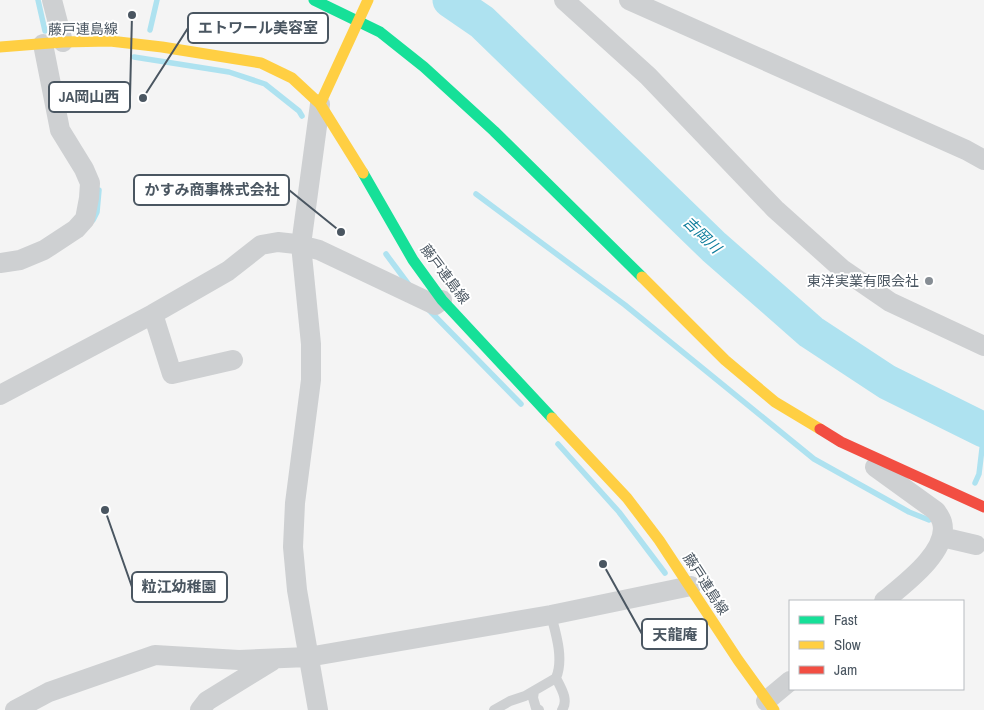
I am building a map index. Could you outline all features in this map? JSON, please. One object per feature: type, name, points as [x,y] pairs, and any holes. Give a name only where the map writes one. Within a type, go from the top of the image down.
[{"type":"main road","points":[[314,0],[361,16],[424,66],[494,131],[725,360],[776,402],[841,442],[984,508]]},
{"type":"main road","points":[[320,104],[368,0]]},
{"type":"main road","name":"藤戸連島線","points":[[0,48],[53,43],[110,42],[162,47],[262,63],[292,78],[320,104],[343,139],[413,260],[442,300],[627,498],[691,586],[770,706]]},
{"type":"street","points":[[0,262],[20,260],[44,250],[76,229],[85,219],[90,183],[84,169],[60,130],[53,43],[52,0]]},
{"type":"street","points":[[564,0],[648,76],[775,209],[842,269],[890,302],[939,327],[984,346]]},
{"type":"street","points":[[630,0],[958,146],[984,160]]},
{"type":"street","points":[[318,710],[297,590],[293,547],[295,503],[311,380],[311,344],[302,246],[320,104]]},
{"type":"street","points":[[0,394],[153,314],[228,271],[261,245],[278,242],[319,250],[435,305],[442,300]]},
{"type":"street","points":[[153,314],[172,374],[232,360]]},
{"type":"street","points":[[841,442],[936,511],[942,522],[942,537],[926,566],[885,600]]},
{"type":"street","points":[[942,537],[976,546]]},
{"type":"street","points":[[15,710],[49,692],[155,655],[239,660],[308,657],[552,615],[691,586]]},
{"type":"street","points":[[200,710],[207,701],[275,659]]},
{"type":"street","points":[[770,706],[789,681]]},
{"type":"lane","points":[[494,710],[556,678],[559,660],[552,615]]},
{"type":"lane","points":[[556,678],[564,694],[565,706],[562,710]]},
{"type":"lane","points":[[534,691],[533,698],[538,710]]},
{"type":"waterway","points":[[38,0],[45,31]]},
{"type":"waterway","points":[[150,30],[157,0]]},
{"type":"waterway","name":"吉岡川","points":[[450,0],[482,22],[714,247],[811,332],[887,382],[984,430]]},
{"type":"waterway","points":[[134,57],[229,72],[265,84],[299,111],[302,116]]},
{"type":"waterway","points":[[93,220],[97,212],[99,190]]},
{"type":"waterway","points":[[476,194],[625,305],[814,459],[909,512],[929,520]]},
{"type":"waterway","points":[[386,254],[409,285]]},
{"type":"waterway","points":[[429,310],[521,404]]},
{"type":"waterway","points":[[975,483],[979,474],[984,432]]},
{"type":"waterway","points":[[558,444],[619,512],[665,573]]},
{"type":"traffic: fast","points":[[314,0],[380,32],[424,67],[494,131],[642,277]]},
{"type":"traffic: fast","points":[[363,173],[413,260],[442,300],[552,418]]},
{"type":"traffic: slow","points":[[320,104],[368,0]]},
{"type":"traffic: slow","points":[[0,47],[63,42],[110,41],[162,47],[261,63],[292,78],[320,104],[363,173]]},
{"type":"traffic: slow","points":[[642,277],[725,360],[775,402],[820,429]]},
{"type":"traffic: slow","points":[[552,418],[627,498],[659,540],[738,660],[774,710]]},
{"type":"traffic: jam","points":[[820,429],[841,442],[984,507]]},
{"type":"place","name":"JA岡山西","points":[[132,15]]},
{"type":"place","name":"エトワール美容室","points":[[143,98]]},
{"type":"place","name":"かすみ商事株式会社","points":[[341,232]]},
{"type":"place","name":"東洋実業有限会社","points":[[929,281]]},
{"type":"place","name":"粒江幼稚園","points":[[105,510]]},
{"type":"place","name":"天龍庵","points":[[603,564]]}]
